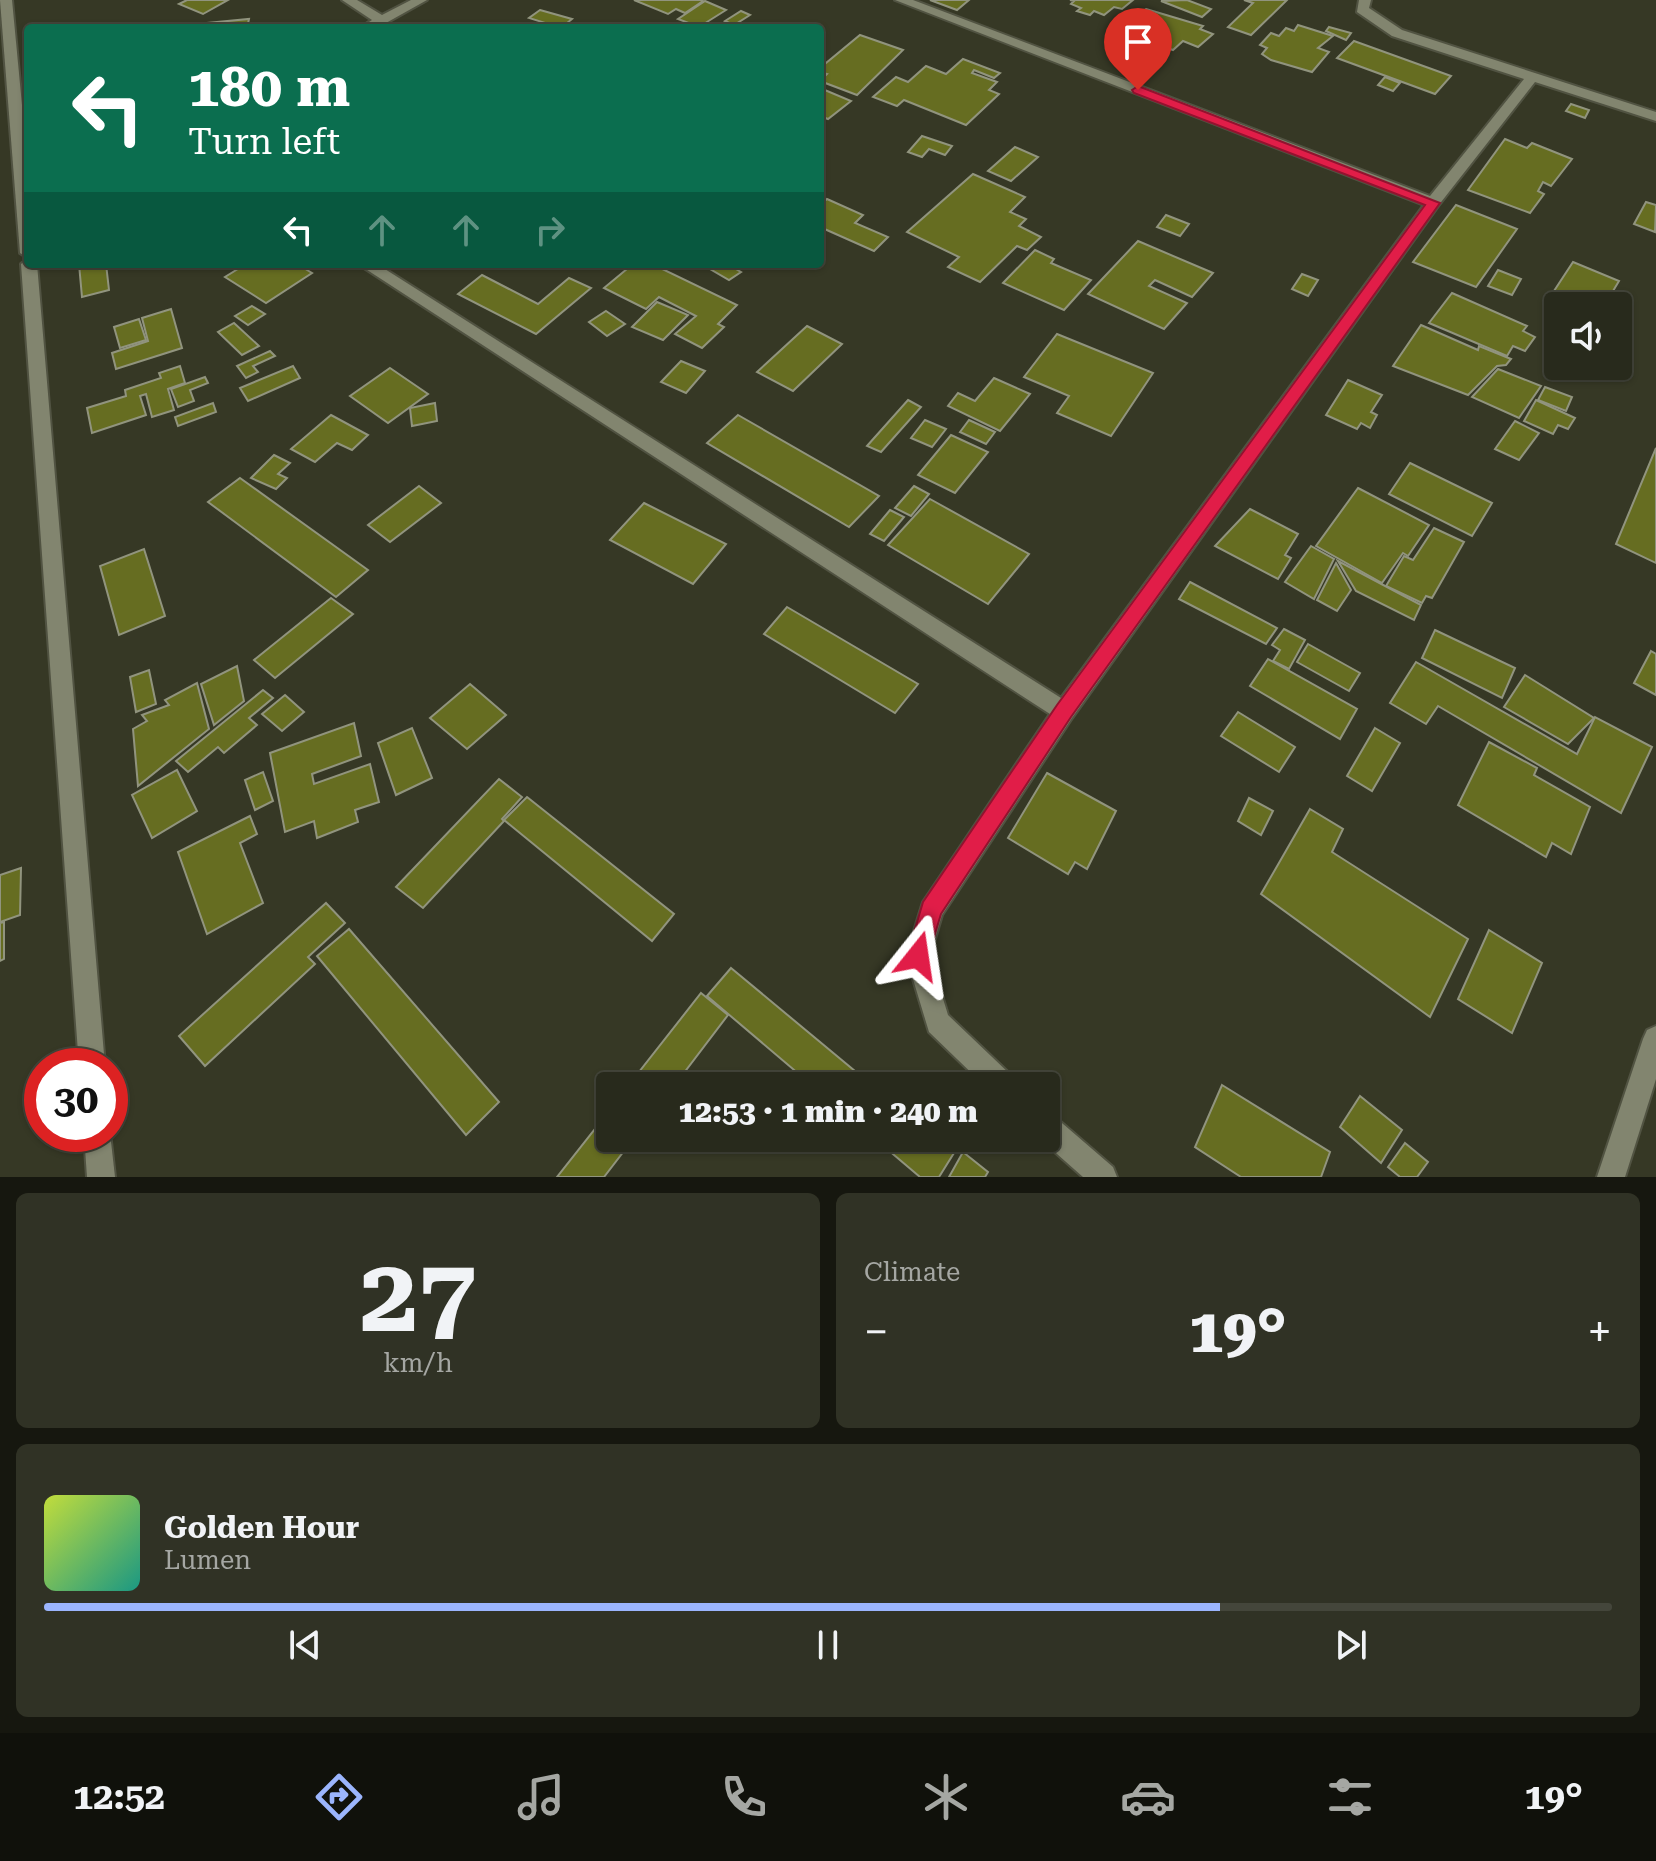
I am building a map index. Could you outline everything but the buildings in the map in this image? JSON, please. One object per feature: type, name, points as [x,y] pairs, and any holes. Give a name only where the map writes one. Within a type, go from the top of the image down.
[{"type":"street","points":[[6,0],[24,176]]},
{"type":"street","points":[[348,0],[382,21]]},
{"type":"street","points":[[376,24],[421,0]]},
{"type":"street","points":[[901,0],[1433,203]]},
{"type":"street","points":[[1365,0],[1362,9],[1397,33],[1656,117]]},
{"type":"street","points":[[989,1072],[938,1023],[918,956],[931,910],[1064,711],[1433,203],[1533,76]]},
{"type":"street","points":[[29,268],[91,1048]]},
{"type":"street","points":[[372,268],[1064,711]]},
{"type":"street","points":[[1611,1177],[1656,1039]]},
{"type":"street","points":[[1060,1139],[1103,1177]]},
{"type":"street","points":[[99,1152],[101,1177]]},
{"type":"route","points":[[918,956],[931,910],[1064,711],[1433,203],[1138,90]]}]
